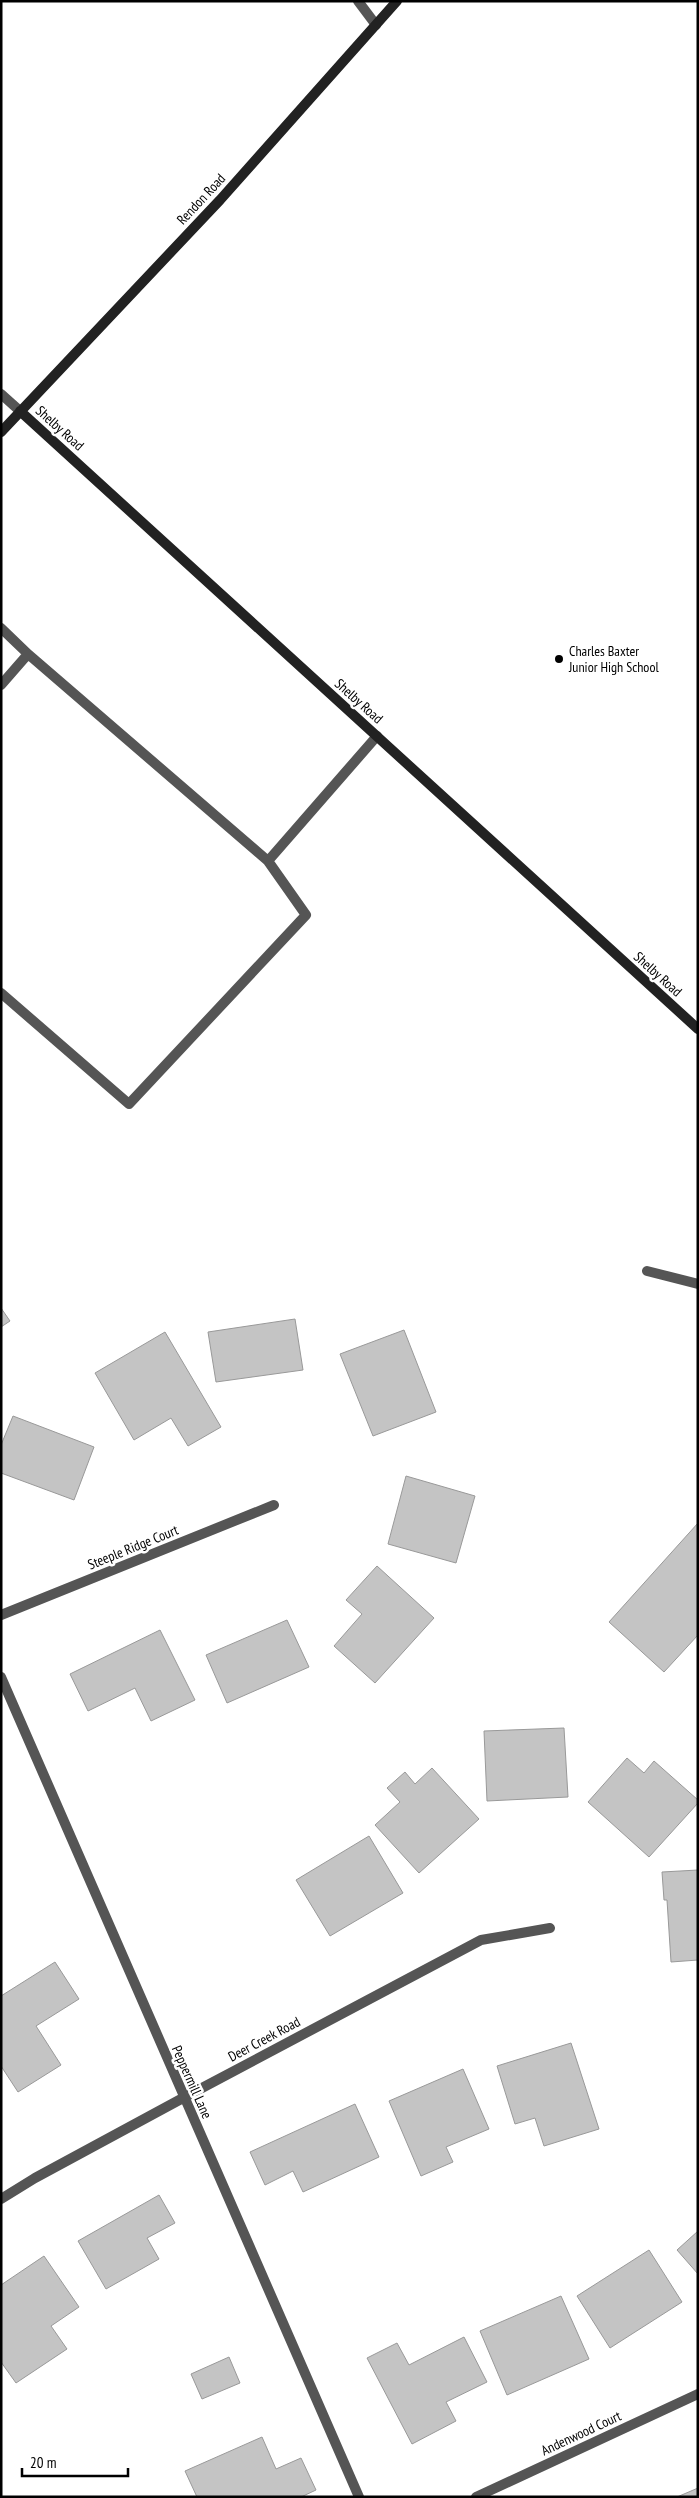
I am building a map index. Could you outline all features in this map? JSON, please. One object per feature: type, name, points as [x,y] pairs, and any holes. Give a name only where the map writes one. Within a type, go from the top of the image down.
[{"type":"main road","name":"Rendon Road","points":[[1,432],[220,200],[397,1]]},
{"type":"main road","name":"Shelby Road","points":[[20,410],[698,1029]]},
{"type":"street","points":[[358,1],[376,25]]},
{"type":"street","name":"Shelby Road","points":[[1,394],[20,410]]},
{"type":"street","points":[[1,628],[28,654],[268,861],[306,915],[130,1104],[1,993]]},
{"type":"street","points":[[1,685],[28,654]]},
{"type":"street","points":[[268,861],[377,736]]},
{"type":"street","points":[[647,1271],[698,1284]]},
{"type":"street","name":"Steeple Ridge Court","points":[[1,1614],[274,1505]]},
{"type":"street","name":"Peppermill Lane","points":[[1,1678],[359,2497]]},
{"type":"street","name":"Deer Creek Road","points":[[1,2199],[35,2178],[183,2098],[481,1940],[550,1928]]},
{"type":"street","name":"Andenwood Court","points":[[476,2497],[698,2394]]},
{"type":"building","points":[[1,1308],[10,1321],[1,1327]]},
{"type":"building","points":[[295,1319],[303,1370],[216,1382],[208,1332]]},
{"type":"building","points":[[404,1330],[436,1412],[373,1436],[340,1354]]},
{"type":"building","points":[[165,1332],[221,1427],[188,1446],[171,1418],[134,1440],[95,1373]]},
{"type":"building","points":[[13,1416],[94,1447],[74,1500],[1,1473],[1,1445]]},
{"type":"building","points":[[406,1476],[475,1496],[456,1563],[388,1544]]},
{"type":"building","points":[[698,1523],[698,1635],[664,1672],[609,1622]]},
{"type":"building","points":[[377,1566],[434,1618],[375,1683],[334,1646],[362,1614],[346,1600]]},
{"type":"building","points":[[287,1620],[309,1667],[227,1703],[206,1655]]},
{"type":"building","points":[[160,1630],[195,1700],[151,1721],[135,1688],[88,1711],[70,1674]]},
{"type":"building","points":[[564,1728],[568,1797],[487,1801],[484,1731]]},
{"type":"building","points":[[627,1758],[644,1773],[654,1761],[698,1800],[698,1803],[649,1857],[588,1802]]},
{"type":"building","points":[[432,1768],[479,1819],[419,1873],[375,1825],[400,1802],[387,1788],[405,1772],[415,1784]]},
{"type":"building","points":[[369,1836],[403,1893],[330,1936],[296,1880]]},
{"type":"building","points":[[698,1870],[698,1960],[671,1962],[667,1900],[664,1900],[662,1872]]},
{"type":"building","points":[[55,1962],[79,1999],[36,2026],[61,2065],[18,2092],[1,2066],[1,1996]]},
{"type":"building","points":[[571,2043],[599,2129],[544,2146],[535,2118],[515,2124],[497,2066]]},
{"type":"building","points":[[463,2069],[489,2129],[446,2147],[453,2162],[421,2176],[389,2101]]},
{"type":"building","points":[[355,2104],[379,2157],[303,2192],[293,2171],[265,2185],[250,2152]]},
{"type":"building","points":[[159,2195],[175,2223],[147,2238],[159,2259],[106,2289],[78,2241]]},
{"type":"building","points":[[698,2231],[698,2274],[677,2250]]},
{"type":"building","points":[[649,2250],[682,2302],[610,2348],[577,2296]]},
{"type":"building","points":[[44,2256],[79,2307],[51,2326],[67,2349],[16,2383],[1,2362],[1,2285]]},
{"type":"building","points":[[561,2296],[589,2359],[507,2395],[480,2331]]},
{"type":"building","points":[[464,2337],[487,2382],[446,2402],[456,2421],[412,2444],[367,2358],[397,2343],[409,2365]]},
{"type":"building","points":[[229,2357],[240,2383],[202,2399],[191,2374]]},
{"type":"building","points":[[262,2437],[276,2469],[301,2458],[316,2490],[301,2497],[197,2497],[185,2471]]},
{"type":"building","points":[[698,2488],[698,2497],[677,2497]]},
{"type":"place","name":"Charles Baxter Junior High School","points":[[559,659]]}]
